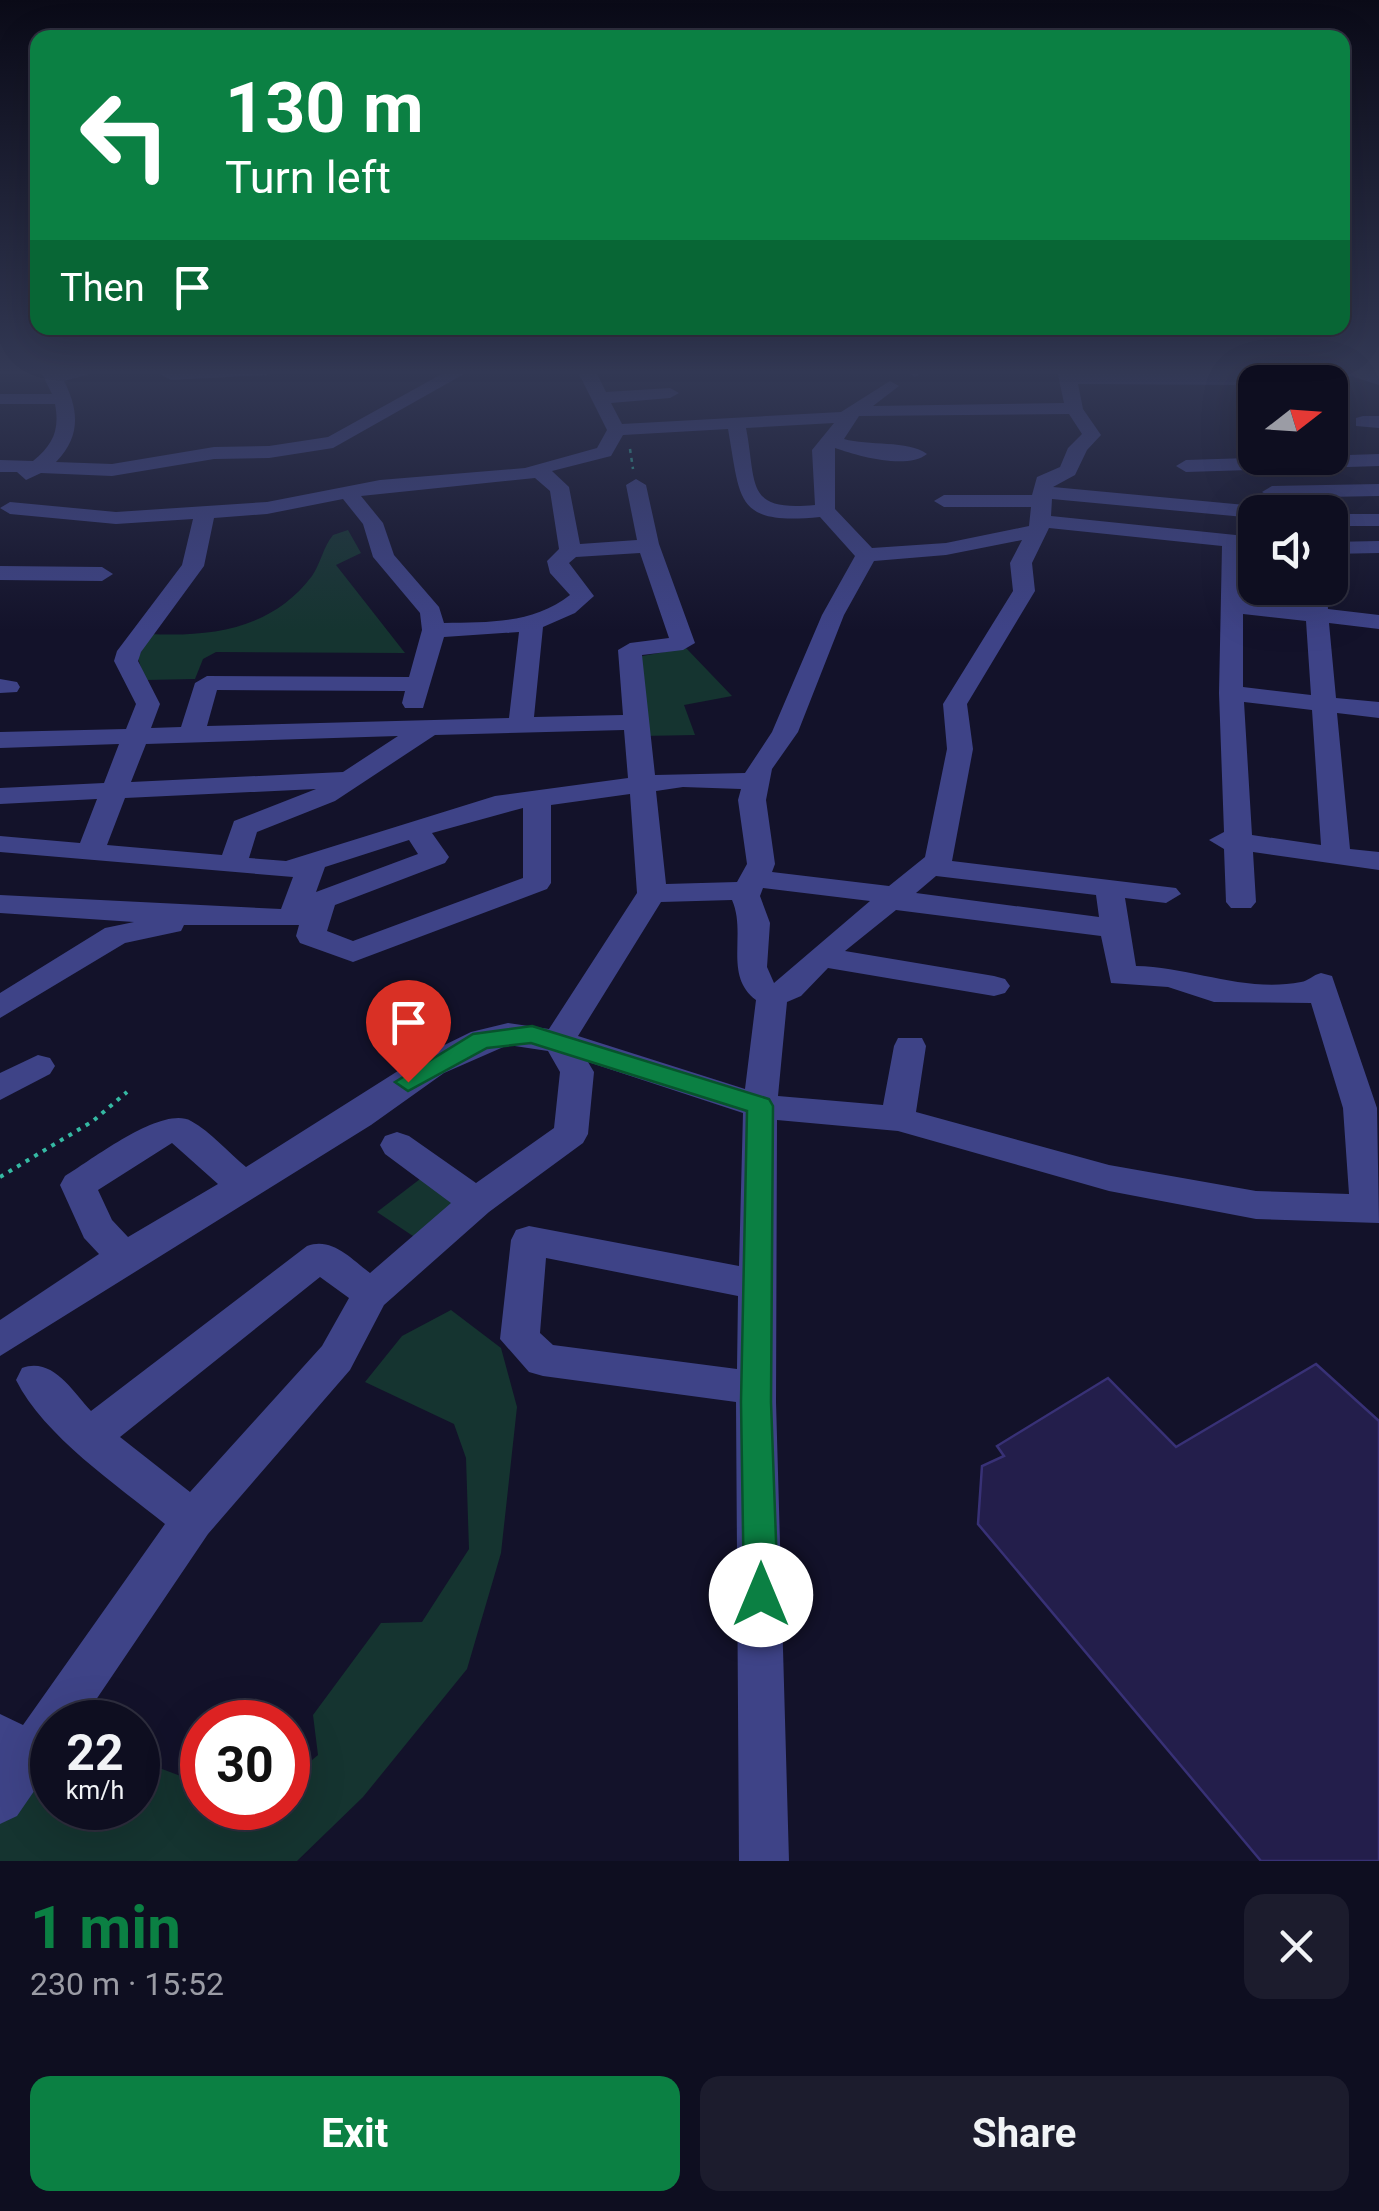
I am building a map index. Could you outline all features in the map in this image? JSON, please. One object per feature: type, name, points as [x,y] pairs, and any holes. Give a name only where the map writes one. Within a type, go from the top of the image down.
[{"type":"street","points":[[0,484],[46,464],[51,457]]},
{"type":"street","points":[[0,466],[28,473],[112,470],[191,457]]},
{"type":"street","points":[[5,512],[116,518],[267,508],[347,490],[538,471],[578,457]]},
{"type":"street","points":[[738,457],[754,500],[776,515],[825,510]]},
{"type":"street","points":[[822,457],[825,510],[866,555]]},
{"type":"street","points":[[956,905],[939,860],[960,750],[956,704],[1024,591],[1021,563],[1040,511],[1044,481],[1068,472],[1074,457]]},
{"type":"street","points":[[1186,466],[1379,460]]},
{"type":"street","points":[[1221,465],[1221,481],[1268,486],[1274,495]]},
{"type":"street","points":[[538,471],[558,482],[564,494],[561,518],[570,535],[570,552]]},
{"type":"street","points":[[5,512],[26,490],[28,473]]},
{"type":"street","points":[[558,1040],[652,893],[630,650],[683,643],[649,546],[636,485]]},
{"type":"street","points":[[347,490],[374,523],[384,557],[431,612],[434,630],[419,684],[420,726]]},
{"type":"street","points":[[1272,492],[1379,490]]},
{"type":"street","points":[[944,501],[1040,511],[1238,541]]},
{"type":"street","points":[[866,555],[946,549],[1040,511],[1238,512]]},
{"type":"street","points":[[92,851],[148,704],[126,661],[129,650],[193,566],[205,512]]},
{"type":"street","points":[[1348,520],[1379,520]]},
{"type":"street","points":[[434,630],[532,624],[561,616],[583,596],[561,573],[558,561],[570,552],[649,546]]},
{"type":"street","points":[[1348,548],[1379,547]]},
{"type":"street","points":[[772,996],[756,988],[750,977],[756,922],[749,884],[761,864],[752,800],[759,769],[786,732],[833,615],[866,555]]},
{"type":"street","points":[[0,573],[102,574]]},
{"type":"street","points":[[1238,580],[1231,692],[1230,841],[1241,902]]},
{"type":"street","points":[[1316,605],[1336,855]]},
{"type":"street","points":[[1234,606],[1379,622]]},
{"type":"street","points":[[520,722],[532,624]]},
{"type":"street","points":[[192,733],[207,683],[419,684]]},
{"type":"street","points":[[1231,692],[1379,710]]},
{"type":"street","points":[[0,740],[520,722],[635,722]]},
{"type":"street","points":[[233,865],[244,826],[282,815],[354,779],[420,726]]},
{"type":"street","points":[[0,796],[354,779]]},
{"type":"street","points":[[0,844],[288,870],[496,804],[683,779],[756,782]]},
{"type":"street","points":[[415,830],[435,857],[322,900],[310,936],[353,952],[537,883],[537,797]]},
{"type":"street","points":[[1230,841],[1379,861]]},
{"type":"street","points":[[0,904],[203,917],[292,918],[312,864]]},
{"type":"street","points":[[772,996],[790,988],[890,898],[944,869],[1166,894]]},
{"type":"street","points":[[652,893],[749,884],[956,905],[972,912],[1112,928]]},
{"type":"street","points":[[0,1340],[124,1257],[359,1116],[432,1065],[482,1040],[520,1034],[558,1040],[760,1106],[898,1119],[1109,1178],[1256,1206],[1373,1209],[1360,1108],[1322,988],[1214,992],[1171,978],[1122,976],[1109,887]]},
{"type":"street","points":[[7,996],[116,935],[203,917]]},
{"type":"street","points":[[821,958],[994,986]]},
{"type":"street","points":[[764,1861],[756,1388],[760,1106],[772,996]]},
{"type":"street","points":[[0,1799],[14,1747],[193,1520],[336,1358],[372,1294],[476,1202],[572,1134],[577,1072],[558,1040]]},
{"type":"street","points":[[898,1119],[910,1046]]},
{"type":"street","points":[[0,1088],[38,1066]]},
{"type":"street","points":[[124,1257],[97,1228],[78,1185],[135,1149],[164,1132],[179,1130],[243,1185]]},
{"type":"street","points":[[397,1146],[476,1202]]},
{"type":"street","points":[[756,1388],[544,1360],[520,1339],[529,1240],[757,1285]]},
{"type":"street","points":[[89,1437],[320,1256],[372,1294]]},
{"type":"street","points":[[36,1380],[89,1437],[193,1520]]},
{"type":"path","points":[[628,457],[636,485]]},
{"type":"path","points":[[0,1176],[93,1121],[127,1092]]},
{"type":"green space","points":[[348,530],[361,553],[336,565],[405,653],[216,652],[203,659],[195,679],[145,680],[138,658],[150,634],[218,631],[260,618],[296,594],[312,576],[333,535]]},
{"type":"green space","points":[[686,648],[732,696],[684,705],[695,735],[642,736],[637,657]]},
{"type":"green space","points":[[424,1176],[455,1206],[416,1238],[377,1212]]},
{"type":"green space","points":[[451,1310],[501,1348],[517,1407],[501,1553],[467,1669],[363,1797],[297,1861],[0,1861],[0,1815],[30,1771],[30,1830],[160,1830],[160,1768],[180,1776],[180,1830],[310,1830],[310,1762],[318,1755],[313,1715],[381,1623],[422,1622],[469,1549],[466,1458],[454,1424],[365,1382],[402,1336]]},
{"type":"building","points":[[1316,1364],[1379,1421],[1379,1861],[1261,1861],[978,1524],[982,1466],[1004,1456],[997,1446],[1108,1378],[1176,1447]]},
{"type":"route","points":[[408,1082],[482,1040],[508,1034],[532,1035],[760,1106],[756,1402],[761,1595]]}]
